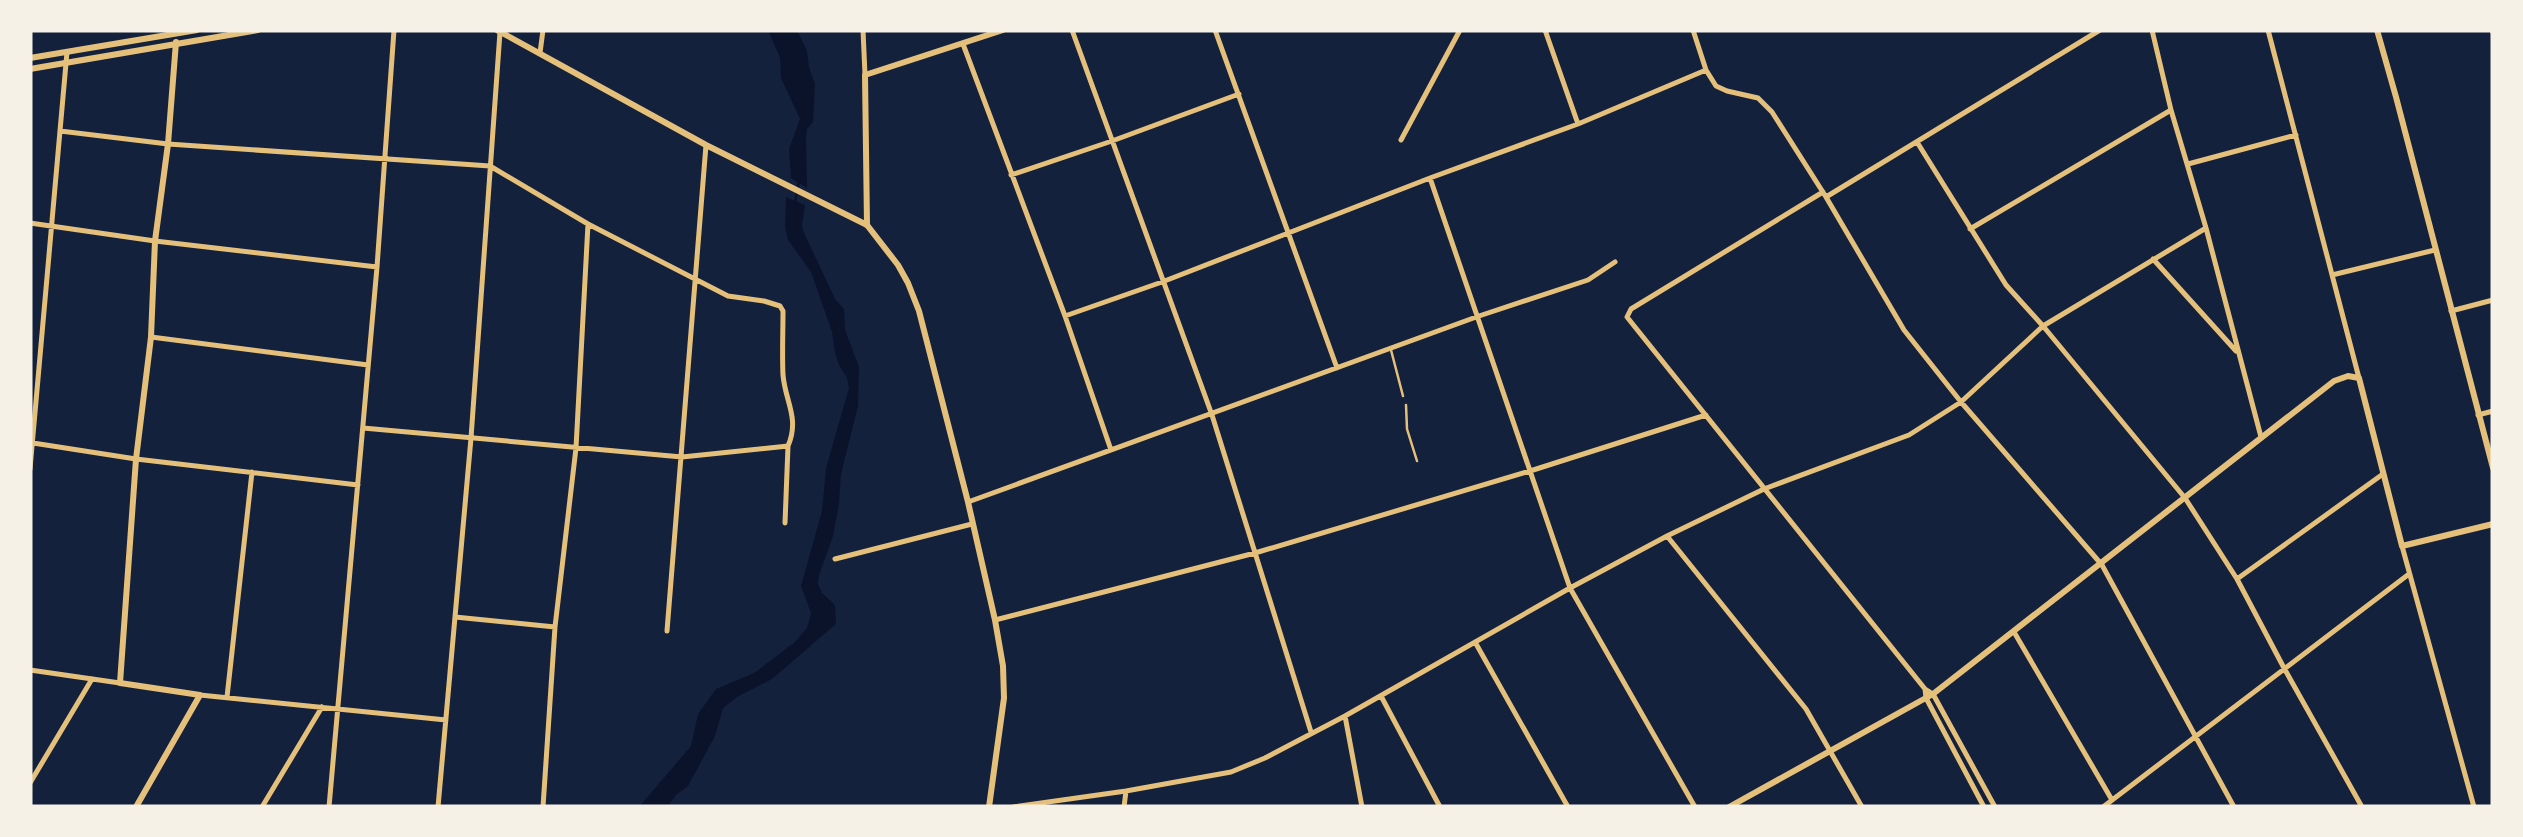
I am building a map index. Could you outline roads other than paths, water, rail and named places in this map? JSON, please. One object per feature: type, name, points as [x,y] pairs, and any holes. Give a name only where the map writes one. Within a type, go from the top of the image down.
[{"type":"street","points":[[30,58],[197,30]]},
{"type":"street","points":[[30,69],[258,30]]},
{"type":"street","points":[[329,807],[394,30]]},
{"type":"street","points":[[540,53],[543,30]]},
{"type":"street","points":[[863,30],[867,225]]},
{"type":"street","points":[[866,75],[1003,30]]},
{"type":"street","points":[[1072,30],[1212,414],[1311,734]]},
{"type":"street","points":[[1215,30],[1337,368]]},
{"type":"street","points":[[1401,140],[1460,30]]},
{"type":"street","points":[[1545,30],[1578,124]]},
{"type":"street","points":[[1693,30],[1706,70],[1716,86],[1758,98],[1772,112],[1904,330],[1960,402],[2102,565],[2234,807]]},
{"type":"street","points":[[1995,807],[1928,694],[1627,317],[1631,309],[2100,30]]},
{"type":"street","points":[[2152,30],[2261,437]]},
{"type":"street","points":[[2268,30],[2409,574],[2474,807]]},
{"type":"street","points":[[2376,30],[2493,468]]},
{"type":"street","points":[[438,807],[471,438],[498,31],[706,145],[867,225],[885,246],[908,283],[919,311],[995,620],[1004,698],[989,807]]},
{"type":"street","points":[[120,683],[136,458],[151,336],[155,242],[168,144],[176,34]]},
{"type":"street","points":[[963,44],[1111,450]]},
{"type":"street","points":[[30,469],[67,52]]},
{"type":"street","points":[[1065,316],[1578,124],[1706,70]]},
{"type":"street","points":[[1011,175],[1239,94]]},
{"type":"street","points":[[1970,229],[2171,110]]},
{"type":"street","points":[[60,131],[168,144],[490,166],[588,224],[728,296],[780,306],[784,382],[792,415],[785,524]]},
{"type":"street","points":[[2188,164],[2296,135]]},
{"type":"street","points":[[1917,142],[2006,286],[2184,498],[2237,579],[2362,807]]},
{"type":"street","points":[[668,631],[706,145]]},
{"type":"street","points":[[1430,178],[1570,588],[1695,807]]},
{"type":"street","points":[[30,223],[155,242],[377,267]]},
{"type":"street","points":[[543,807],[555,628],[576,448],[588,224]]},
{"type":"street","points":[[1013,807],[1231,772],[1265,758],[1667,536],[1764,489],[1909,435],[1960,402],[2043,326],[2206,228]]},
{"type":"street","points":[[2332,275],[2436,250]]},
{"type":"street","points":[[2153,258],[2238,354]]},
{"type":"street","points":[[968,502],[1588,280],[1616,262]]},
{"type":"street","points":[[2452,311],[2493,300]]},
{"type":"street","points":[[151,336],[368,366]]},
{"type":"street","points":[[1729,807],[1928,694],[2102,565],[2334,381],[2348,376],[2359,378]]},
{"type":"street","points":[[2478,415],[2493,411]]},
{"type":"street","points":[[995,620],[1255,552],[1706,416]]},
{"type":"street","points":[[363,428],[682,457],[788,446]]},
{"type":"street","points":[[31,443],[358,485]]},
{"type":"street","points":[[228,697],[252,472]]},
{"type":"street","points":[[2237,579],[2383,474]]},
{"type":"street","points":[[835,558],[972,524]]},
{"type":"street","points":[[2402,546],[2493,524]]},
{"type":"street","points":[[1667,536],[1806,709],[1862,807]]},
{"type":"street","points":[[2103,807],[2409,574]]},
{"type":"street","points":[[455,617],[555,628]]},
{"type":"street","points":[[2014,632],[2112,800]]},
{"type":"street","points":[[1475,642],[1568,807]]},
{"type":"street","points":[[30,670],[200,695],[446,720]]},
{"type":"street","points":[[30,782],[92,678]]},
{"type":"street","points":[[1928,694],[1984,807]]},
{"type":"street","points":[[136,807],[200,695]]},
{"type":"street","points":[[1381,696],[1440,807]]},
{"type":"street","points":[[262,807],[322,707]]},
{"type":"street","points":[[1345,716],[1362,807]]},
{"type":"street","points":[[1962,764],[1970,761]]},
{"type":"street","points":[[1124,807],[1126,791]]},
{"type":"lane","points":[[1390,349],[1403,396]]},
{"type":"lane","points":[[1406,405],[1407,428],[1416,461]]},
{"type":"water","points":[[768,30],[797,30],[807,51],[815,84],[813,122],[806,138],[807,188],[791,178],[789,149],[800,119],[781,78],[780,58]]},
{"type":"water","points":[[786,197],[805,205],[804,233],[835,299],[844,309],[845,330],[859,367],[858,406],[841,474],[833,536],[818,584],[835,605],[836,624],[772,679],[723,708],[715,736],[688,786],[667,807],[639,807],[691,746],[698,714],[716,689],[754,673],[795,642],[807,628],[811,613],[801,586],[822,511],[826,468],[849,388],[811,272],[788,240]]},
{"type":"waterway","points":[[795,203],[799,181]]}]
